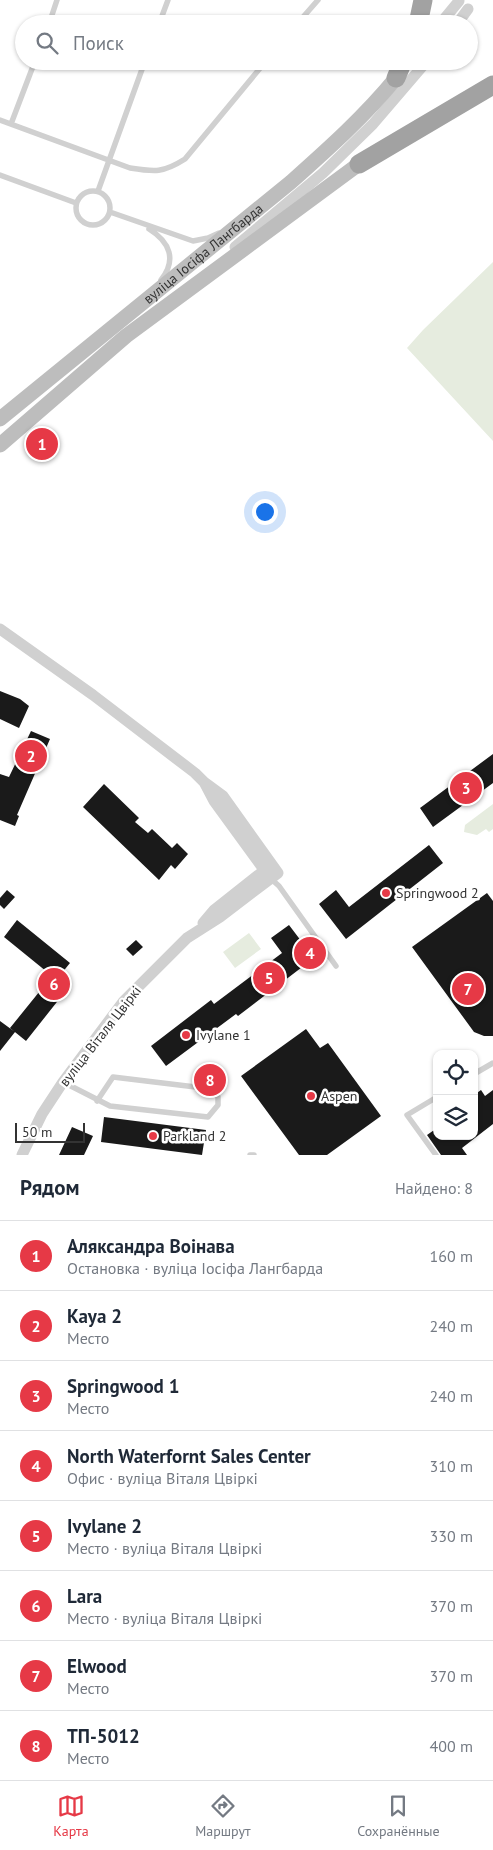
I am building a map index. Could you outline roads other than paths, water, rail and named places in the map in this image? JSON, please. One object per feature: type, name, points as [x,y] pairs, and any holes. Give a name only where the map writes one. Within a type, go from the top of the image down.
[{"type":"highway","points":[[420,15],[423,0]]},
{"type":"highway","points":[[358,164],[493,85]]},
{"type":"main road","name":"вуліца Іосіфа Лангбарда","points":[[0,419],[291,182],[332,146],[377,101],[400,70]]},
{"type":"main road","name":"вуліца Іосіфа Лангбарда","points":[[0,445],[23,423],[126,336],[358,164]]},
{"type":"street","points":[[447,15],[458,2]]},
{"type":"street","points":[[464,15],[468,10]]},
{"type":"street","points":[[126,336],[323,173],[373,124],[420,70]]},
{"type":"street","points":[[0,628],[163,747],[223,796],[273,874]]},
{"type":"street","name":"вуліца Віталя Цвіркі","points":[[22,1155],[42,1114],[63,1082],[123,1002],[164,960],[197,930],[220,917],[273,874]]},
{"type":"lane","points":[[51,15],[57,0]]},
{"type":"lane","points":[[162,15],[168,0]]},
{"type":"lane","points":[[305,15],[318,0]]},
{"type":"lane","points":[[11,124],[31,70]]},
{"type":"lane","points":[[98,191],[142,70]]},
{"type":"lane","points":[[0,120],[130,168],[151,172],[170,168],[184,159],[258,70]]},
{"type":"lane","points":[[0,175],[76,203]]},
{"type":"lane","points":[[98,191],[110,203],[110,212],[101,223],[90,225],[80,219],[76,203],[78,198],[87,192],[98,191]]},
{"type":"lane","points":[[110,212],[193,241],[223,232],[242,216],[261,206]]},
{"type":"lane","points":[[135,309],[142,297],[162,279],[170,266],[170,255],[166,242],[161,236],[138,223]]},
{"type":"lane","points":[[273,874],[336,966]]},
{"type":"lane","points":[[478,1072],[493,1063]]},
{"type":"lane","points":[[63,1082],[97,1101],[110,1106],[208,1117],[218,1105],[218,1097],[212,1089],[113,1077],[97,1101]]},
{"type":"lane","points":[[433,1099],[407,1115],[436,1155]]},
{"type":"place","name":"Аляксандра Воінава","points":[[42,444]]},
{"type":"place","name":"Kaya 2","points":[[31,756]]},
{"type":"place","name":"Springwood 1","points":[[466,788]]},
{"type":"place","name":"Springwood 2","points":[[386,893]]},
{"type":"place","name":"North Waterfornt Sales Center","points":[[310,953]]},
{"type":"place","name":"Ivylane 2","points":[[269,978]]},
{"type":"place","name":"Lara","points":[[54,984]]},
{"type":"place","name":"Elwood","points":[[468,989]]},
{"type":"place","name":"Ivylane 1","points":[[186,1035]]},
{"type":"place","name":"ТП-5012","points":[[210,1080]]},
{"type":"place","name":"Aspen","points":[[311,1096]]},
{"type":"place","name":"Parkland 2","points":[[153,1136]]}]
